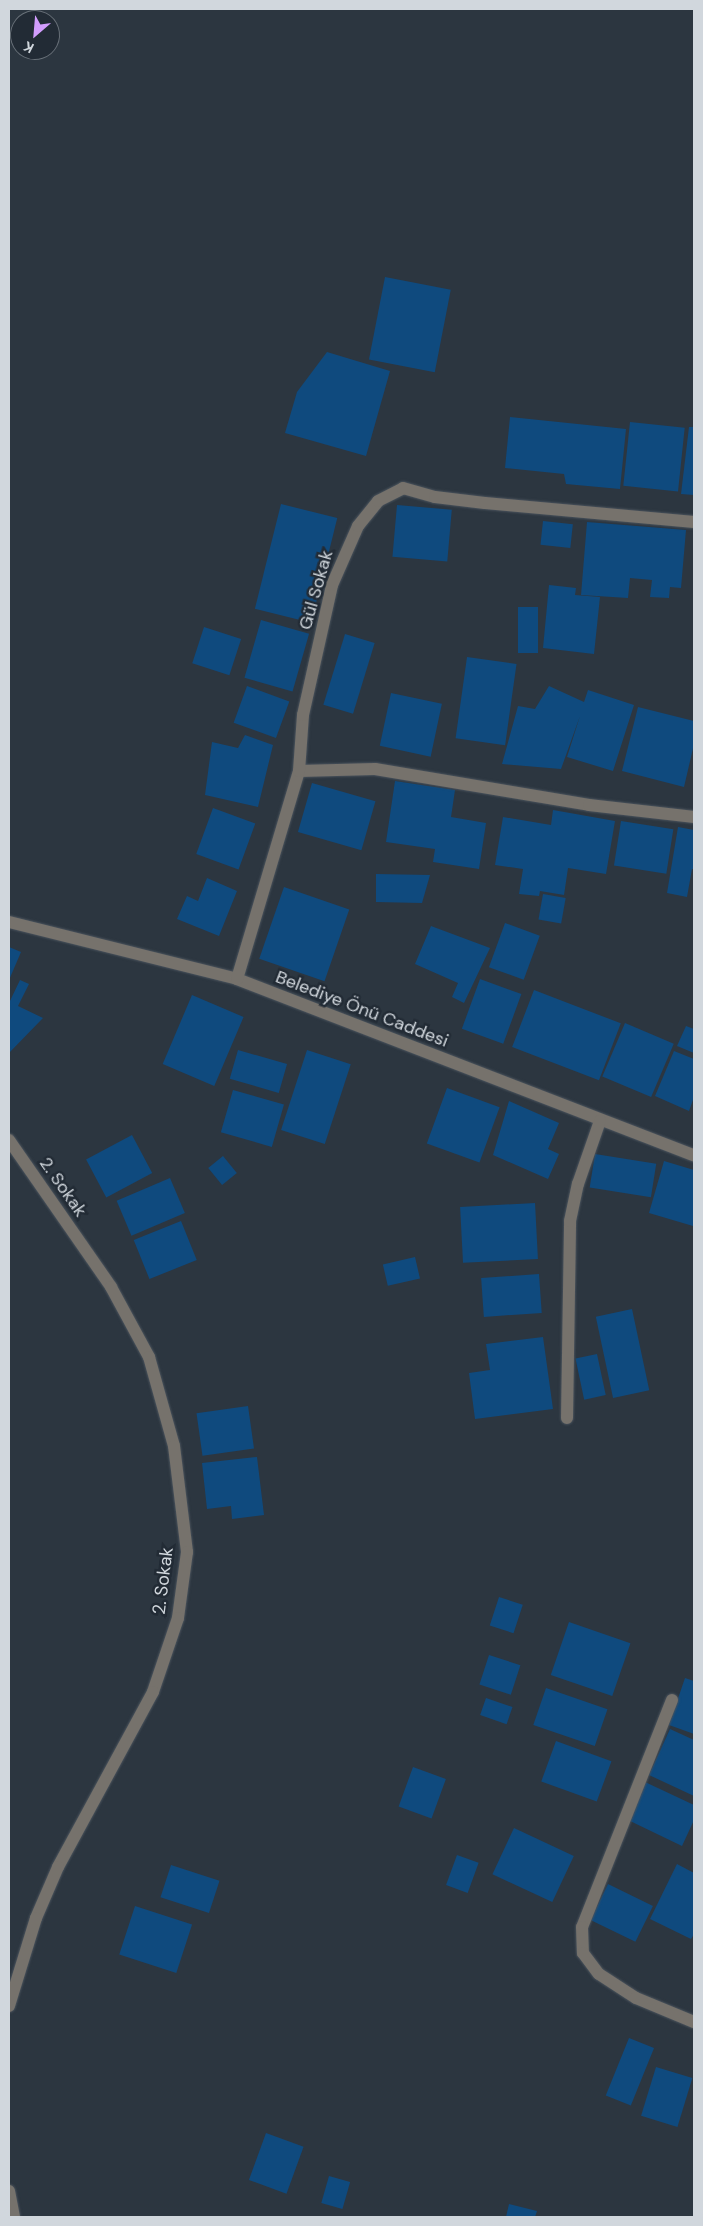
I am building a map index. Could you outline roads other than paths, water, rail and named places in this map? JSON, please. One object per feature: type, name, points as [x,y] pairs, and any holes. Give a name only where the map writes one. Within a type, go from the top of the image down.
[{"type":"street","name":"Gül Sokak","points":[[237,979],[299,771],[303,715],[332,584],[358,526],[378,501],[402,488],[435,497],[484,503],[694,522]]},
{"type":"street","points":[[299,771],[375,769],[590,805],[694,817]]},
{"type":"street","name":"Belediye Önü Caddesi","points":[[9,922],[237,979],[600,1121],[694,1155]]},
{"type":"street","points":[[567,1418],[570,1221],[578,1184],[600,1121]]},
{"type":"street","name":"2. Sokak","points":[[9,1140],[111,1287],[149,1357],[174,1446],[186,1552],[178,1618],[153,1692],[58,1867],[36,1918],[9,2006]]},
{"type":"street","points":[[672,1700],[582,1927],[583,1954],[599,1974],[636,1998],[694,2022]]},
{"type":"street","points":[[9,2192],[14,2217]]}]
